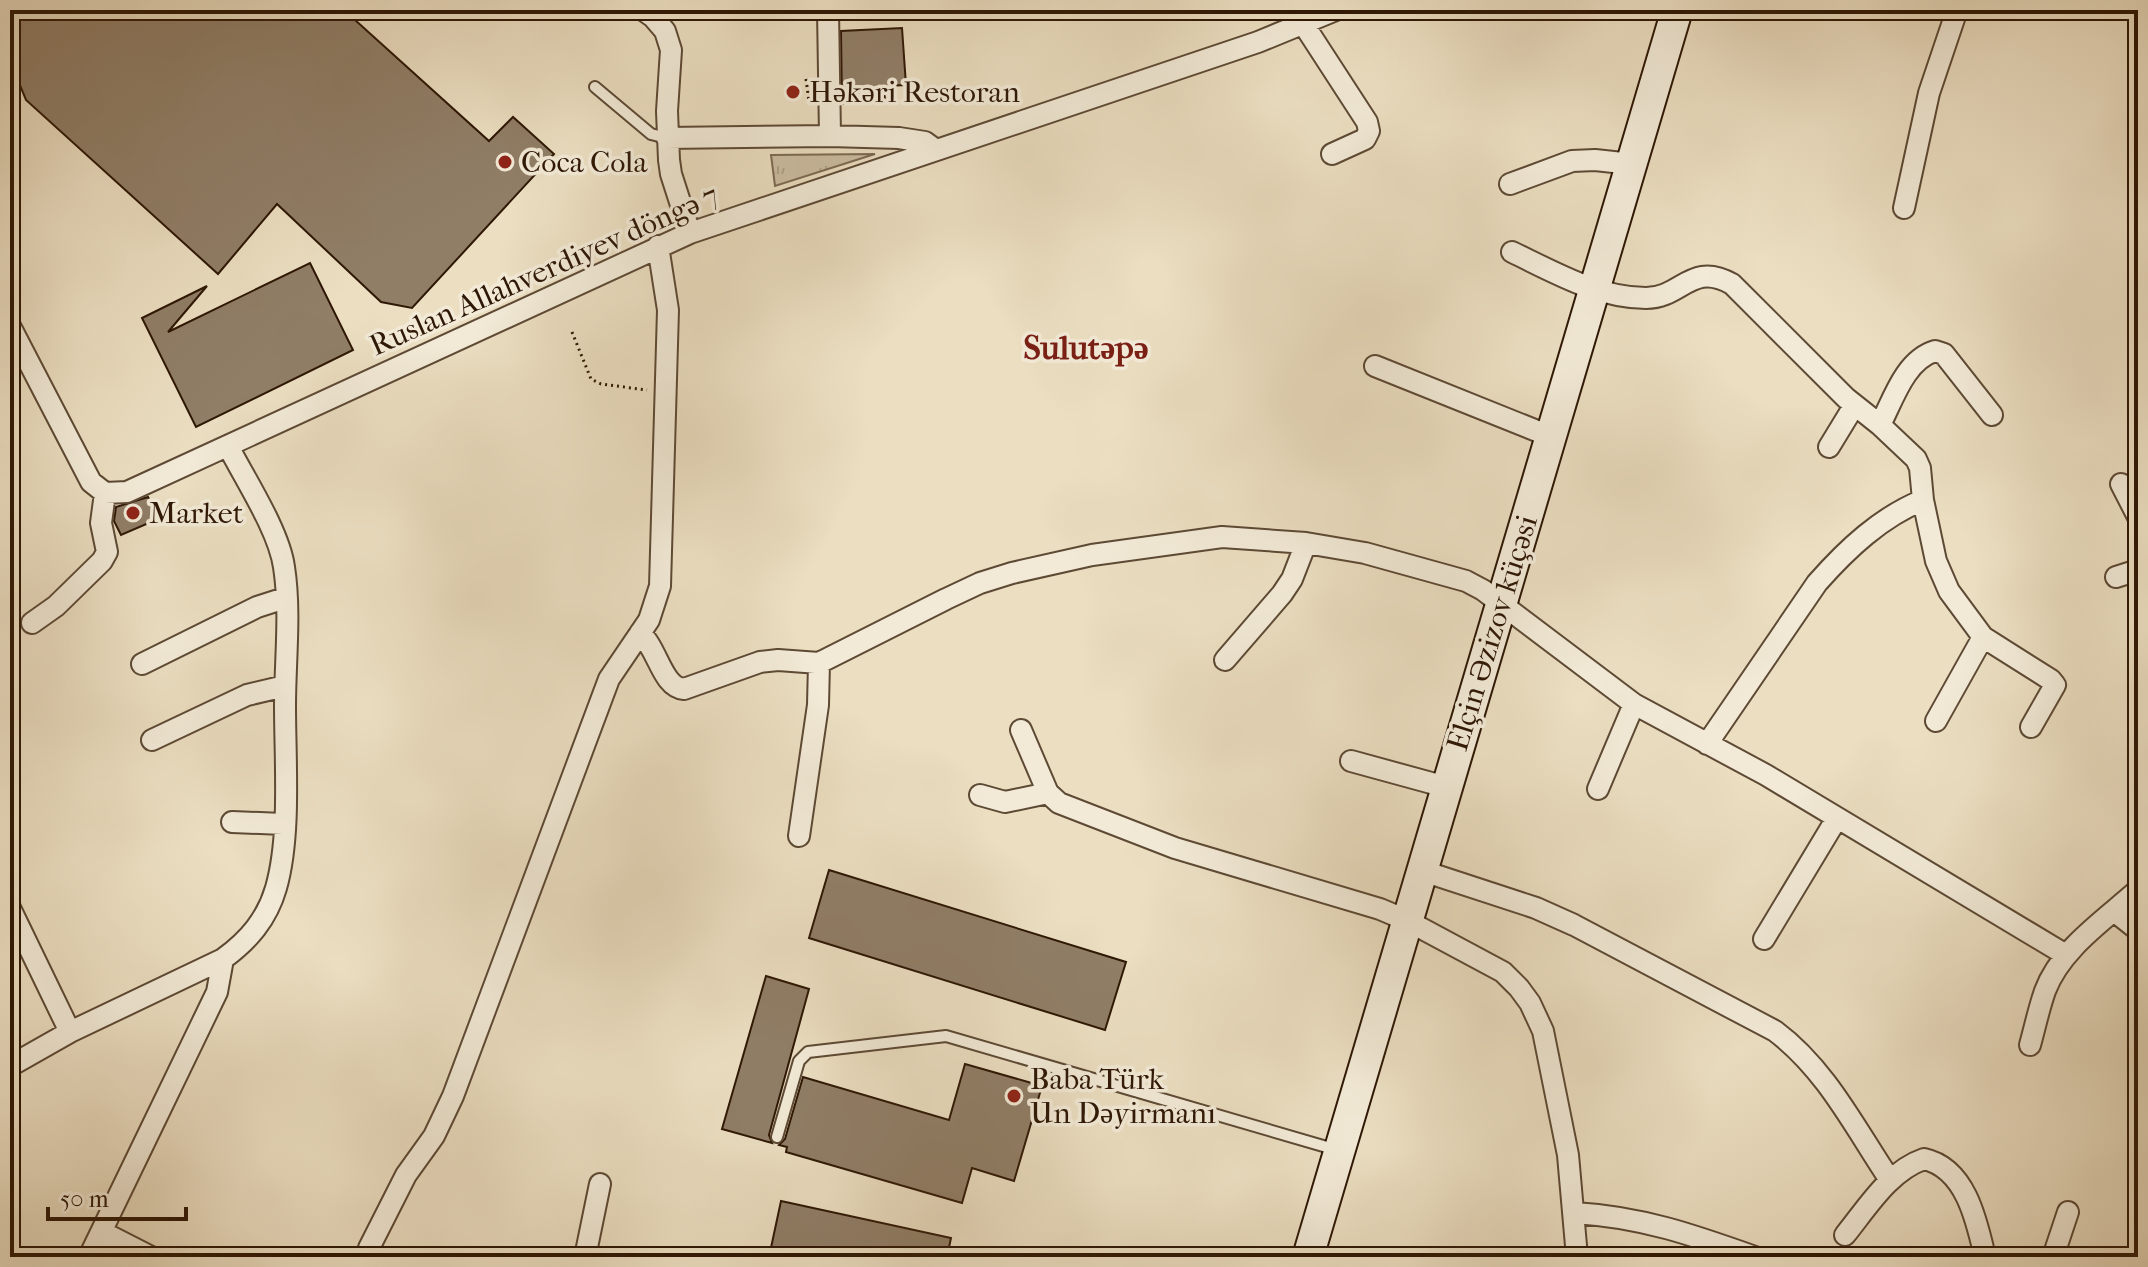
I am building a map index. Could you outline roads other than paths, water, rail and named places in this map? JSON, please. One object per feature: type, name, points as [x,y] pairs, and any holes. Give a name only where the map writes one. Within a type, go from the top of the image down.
[{"type":"street","points":[[643,10],[665,31],[671,50],[667,138],[671,174],[690,233]]},
{"type":"street","points":[[828,10],[830,136]]},
{"type":"street","name":"Ruslan Allahverdiyev döngə 7","points":[[105,493],[127,492],[690,233],[1304,25],[1336,10]]},
{"type":"street","name":"Elçin Əzizov küçəsi","points":[[1308,1257],[1420,870],[1552,437],[1677,10]]},
{"type":"street","points":[[1904,208],[1929,93],[1957,10]]},
{"type":"street","points":[[1304,25],[1367,122],[1369,131],[1365,139],[1332,154]]},
{"type":"street","points":[[667,138],[830,136],[912,140],[925,142],[936,150]]},
{"type":"street","points":[[1510,184],[1572,161],[1632,164]]},
{"type":"street","points":[[368,1257],[369,1248],[406,1175],[434,1136],[453,1096],[609,679],[649,620],[660,586],[668,310],[658,246]]},
{"type":"street","points":[[1512,252],[1595,289],[1649,298],[1701,276],[1720,278],[1732,284],[1854,406],[1880,425],[1916,459],[1942,577],[1971,624],[1983,637],[2055,685],[2031,727]]},
{"type":"street","points":[[10,326],[91,482],[105,493],[101,523],[107,552],[102,561],[56,606],[32,623]]},
{"type":"street","points":[[1880,425],[1907,373],[1917,360],[1935,351],[1944,354],[1992,415]]},
{"type":"street","points":[[1375,366],[1552,437]]},
{"type":"street","points":[[1829,447],[1854,406]]},
{"type":"street","points":[[10,1066],[70,1032],[223,959],[242,945],[267,913],[276,887],[283,824],[284,566],[277,542],[228,446]]},
{"type":"street","points":[[2121,484],[2138,517]]},
{"type":"street","points":[[1707,744],[1817,583],[1849,548],[1891,517],[1923,500]]},
{"type":"street","points":[[640,633],[656,653],[667,681],[676,688],[684,689],[760,662],[819,663],[957,593],[1012,573],[1092,555],[1222,537],[1306,543],[1365,553],[1466,581],[1501,601],[1634,704],[1766,775],[2066,955]]},
{"type":"street","points":[[1225,660],[1282,594],[1292,579],[1306,543]]},
{"type":"street","points":[[2116,577],[2138,570]]},
{"type":"street","points":[[142,664],[257,607],[285,598]]},
{"type":"street","points":[[1936,721],[1983,637]]},
{"type":"street","points":[[799,836],[818,705],[819,663]]},
{"type":"street","points":[[152,740],[247,695],[285,686]]},
{"type":"street","points":[[1598,789],[1634,704]]},
{"type":"street","points":[[1021,730],[1048,793],[1059,803],[1175,848],[1380,909],[1503,972],[1530,1003],[1543,1031],[1568,1155],[1577,1257]]},
{"type":"street","points":[[1351,761],[1446,787]]},
{"type":"street","points":[[980,795],[1005,802],[1048,793]]},
{"type":"street","points":[[1764,939],[1837,818]]},
{"type":"street","points":[[232,822],[283,824]]},
{"type":"street","points":[[1420,870],[1536,908],[1574,925],[1775,1031],[1820,1074],[1890,1180]]},
{"type":"street","points":[[2030,1045],[2045,990],[2066,955],[2138,890]]},
{"type":"street","points":[[10,908],[70,1032]]},
{"type":"street","points":[[2114,911],[2138,930]]},
{"type":"street","points":[[89,1257],[217,992],[223,959]]},
{"type":"street","points":[[1845,1235],[1890,1180],[1912,1163],[1924,1159],[1942,1167],[1955,1178],[1969,1204],[1985,1257]]},
{"type":"street","points":[[585,1257],[600,1184]]},
{"type":"street","points":[[2053,1257],[2068,1212]]},
{"type":"street","points":[[1575,1213],[1655,1223],[1755,1257]]},
{"type":"street","points":[[102,1232],[151,1257]]},
{"type":"lane","points":[[595,87],[651,134],[667,138]]},
{"type":"lane","points":[[777,1137],[799,1061],[808,1052],[946,1036],[1339,1151]]},
{"type":"place","name":"Həkəri Restoran","points":[[793,92]]},
{"type":"place","name":"Coca Cola","points":[[505,162]]},
{"type":"place","name":"Market","points":[[133,513]]},
{"type":"place","name":"Baba Türk Un Dəyirmanı","points":[[1014,1096]]},
{"type":"district","name":"Sulutəpə","points":[[1086,347]]}]
